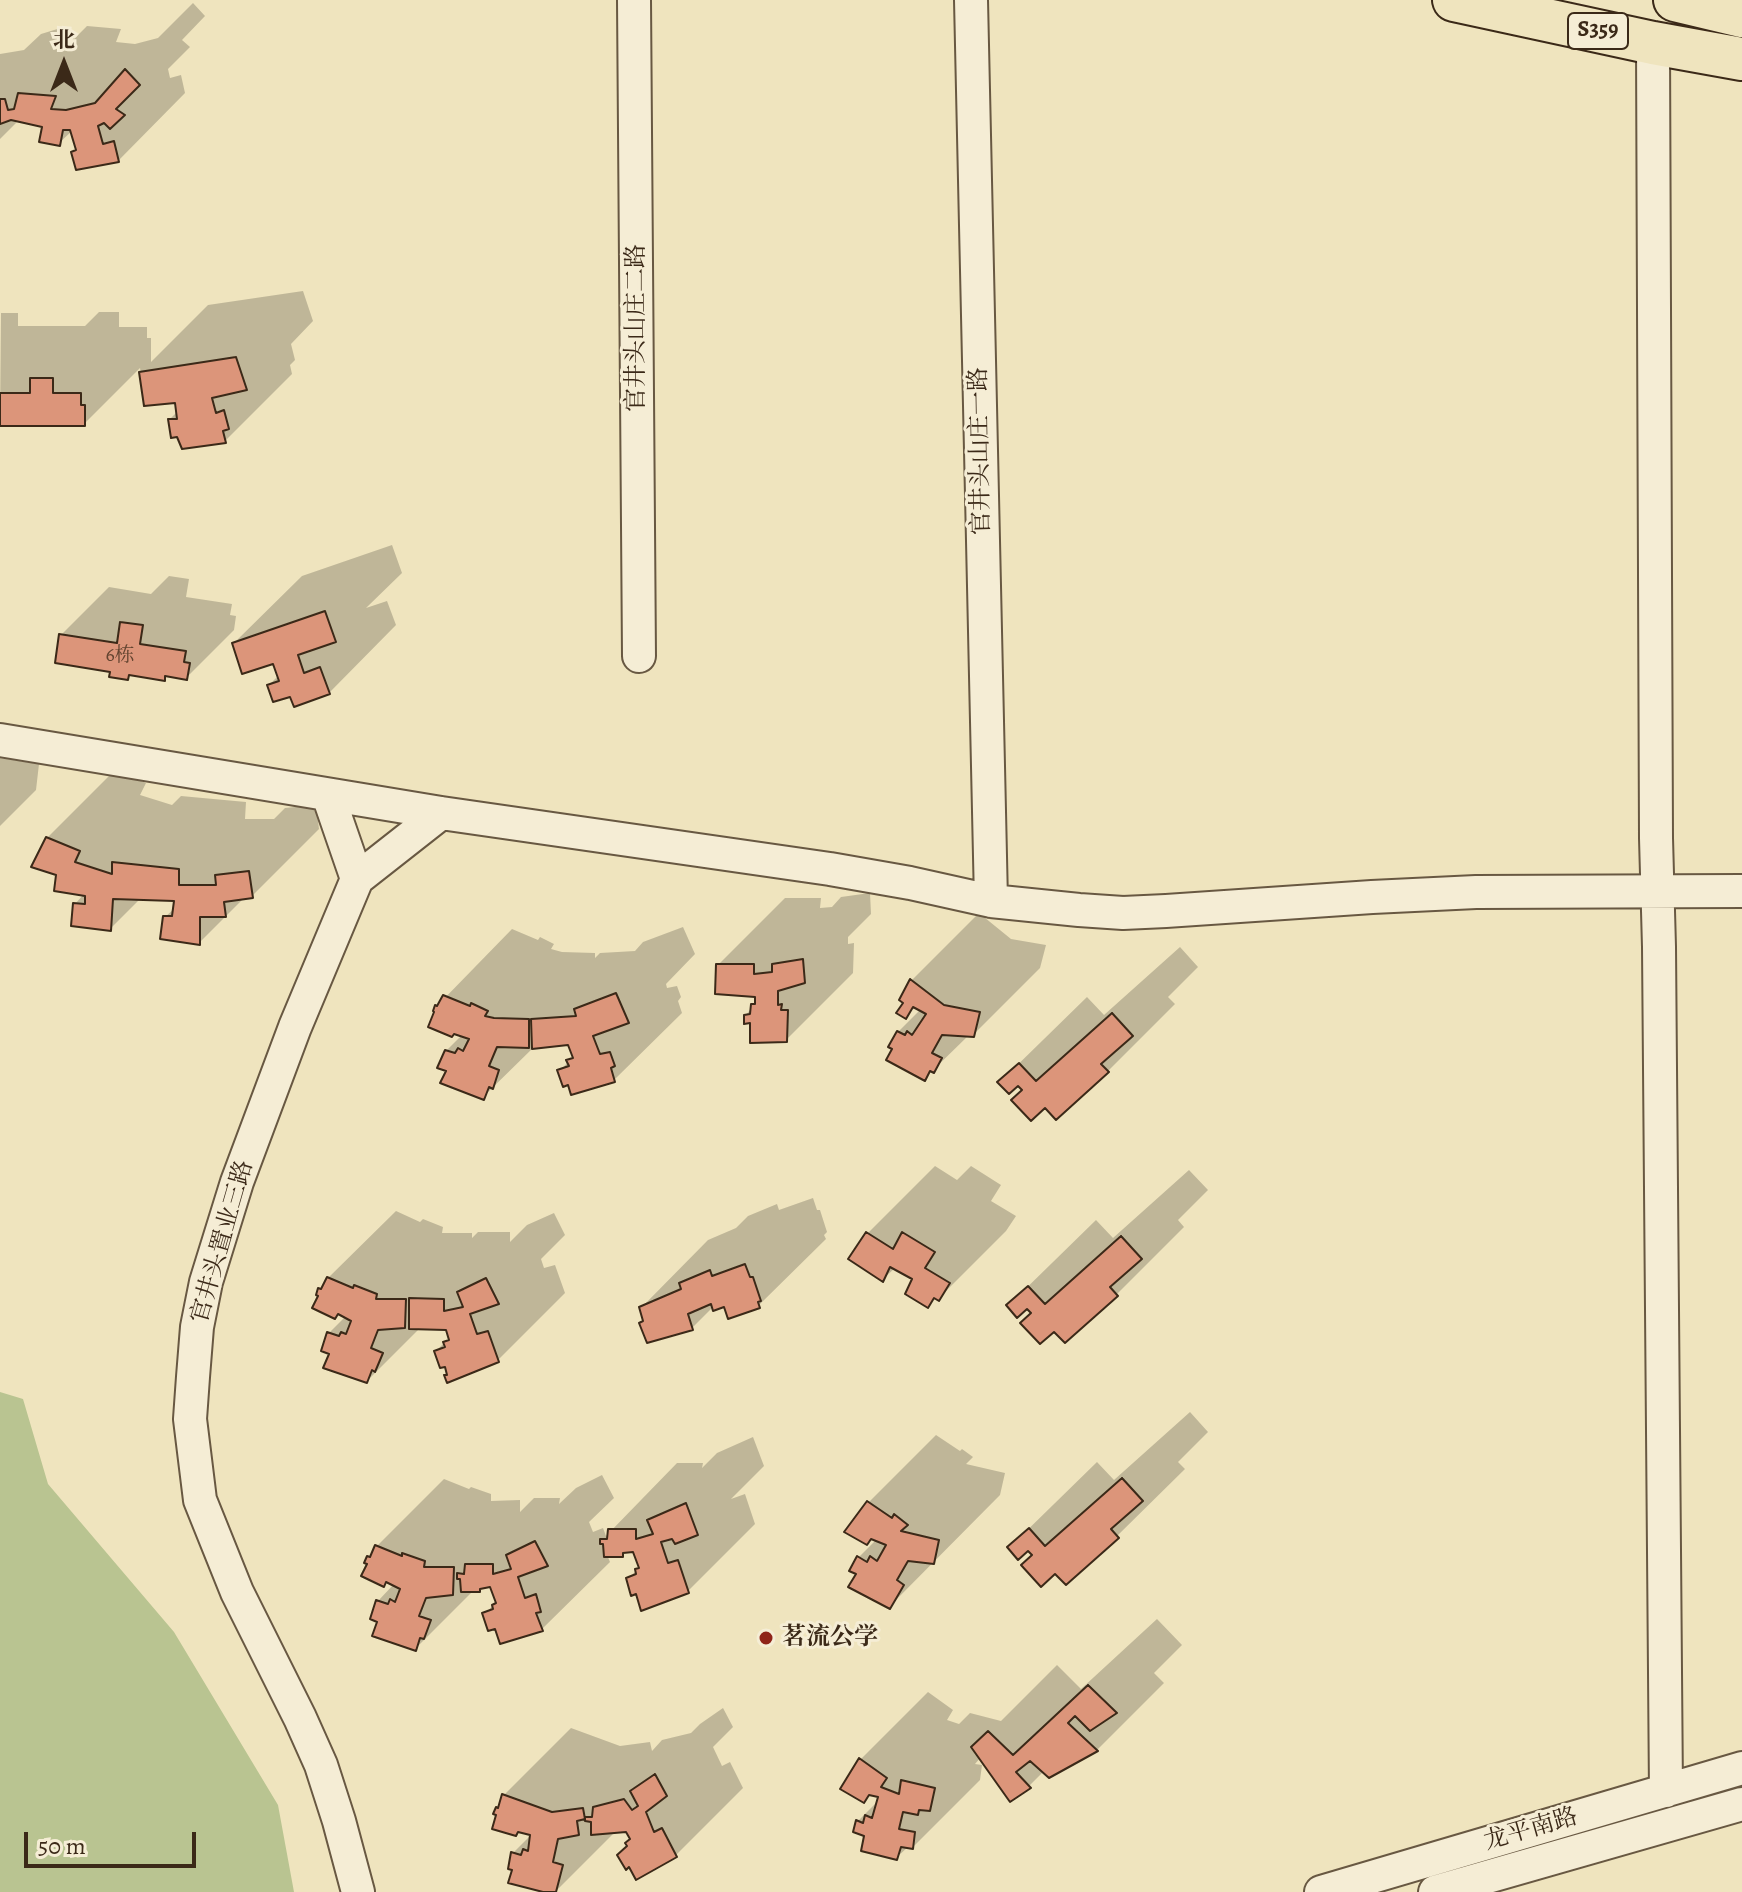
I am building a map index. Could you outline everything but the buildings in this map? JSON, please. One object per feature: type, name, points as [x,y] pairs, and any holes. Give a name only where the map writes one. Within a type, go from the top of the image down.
[{"type":"main road","name":"S359","points":[[1454,0],[1742,59]]},
{"type":"main road","points":[[1675,0],[1742,16]]},
{"type":"street","name":"官井头山庄二路","points":[[634,0],[639,656]]},
{"type":"street","name":"官井头山庄一路","points":[[971,0],[991,901]]},
{"type":"street","points":[[1653,43],[1666,1791]]},
{"type":"street","points":[[0,740],[441,813],[830,869],[991,901],[1123,913],[1461,893],[1742,891]]},
{"type":"street","points":[[328,795],[357,879]]},
{"type":"street","name":"官井头置业三路","points":[[358,1892],[321,1765],[237,1592],[200,1500],[190,1419],[197,1327],[206,1282],[237,1182],[357,879],[441,813]]},
{"type":"street","name":"龙平南路","points":[[1321,1892],[1742,1768]]},
{"type":"street","name":"龙平南路","points":[[1435,1892],[1742,1804]]},
{"type":"green space","points":[[0,1392],[23,1399],[48,1484],[174,1632],[278,1805],[294,1892],[0,1892]]},
{"type":"place","name":"茗流公学","points":[[766,1638]]}]
